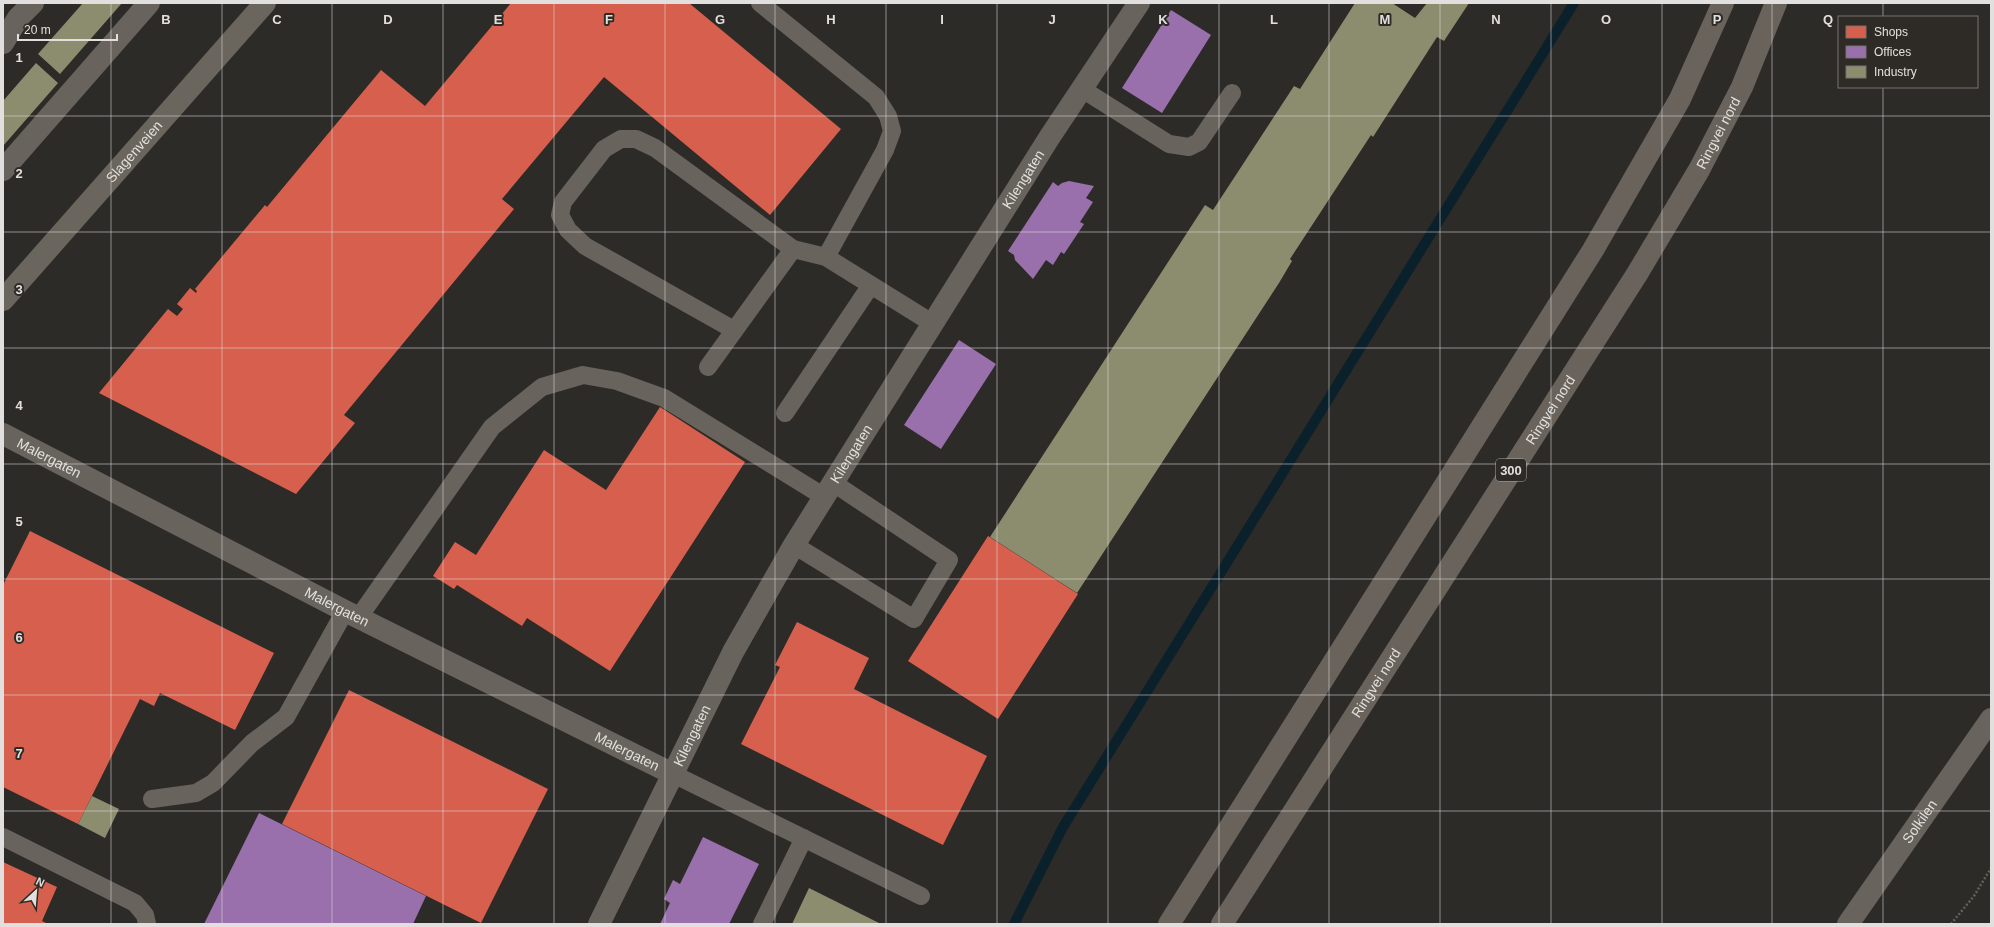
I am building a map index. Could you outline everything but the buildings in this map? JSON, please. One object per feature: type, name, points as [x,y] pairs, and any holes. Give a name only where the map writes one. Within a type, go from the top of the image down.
[{"type":"main road","points":[[1169,924],[1593,250],[1680,99],[1723,3]]},
{"type":"main road","name":"Ringvei nord","points":[[1222,924],[1637,274],[1698,170],[1742,86],[1776,3]]},
{"type":"main road","name":"Slagenveien","points":[[3,300],[260,5]]},
{"type":"street","points":[[3,43],[18,18],[32,3]]},
{"type":"street","points":[[3,170],[149,3]]},
{"type":"street","name":"Kilengaten","points":[[599,924],[733,652],[794,544],[932,323],[1139,3]]},
{"type":"street","name":"Malergaten","points":[[3,434],[352,614],[673,774]]},
{"type":"street","name":"Solkilen","points":[[1848,924],[1991,718]]},
{"type":"lane","points":[[760,3],[876,96],[888,116],[892,131],[885,150],[826,257]]},
{"type":"lane","points":[[1082,89],[1169,144],[1189,147],[1199,142],[1232,93]]},
{"type":"lane","points":[[734,330],[585,246],[568,230],[560,215],[563,202],[604,149],[621,139],[636,139],[655,148],[793,249],[826,257],[932,323]]},
{"type":"lane","points":[[708,367],[793,249]]},
{"type":"lane","points":[[785,413],[871,285]]},
{"type":"lane","points":[[152,799],[196,793],[213,784],[252,743],[286,717],[352,614],[492,426],[542,387],[583,375],[616,381],[664,398],[828,489],[948,560],[914,619],[794,544]]},
{"type":"lane","points":[[673,774],[921,896]]},
{"type":"lane","points":[[3,837],[135,903],[145,915],[147,924]]},
{"type":"lane","points":[[762,924],[804,838]]},
{"type":"path","points":[[1951,924],[1974,896],[1991,868]]},
{"type":"waterway","points":[[1014,924],[1063,827],[1574,3]]}]
